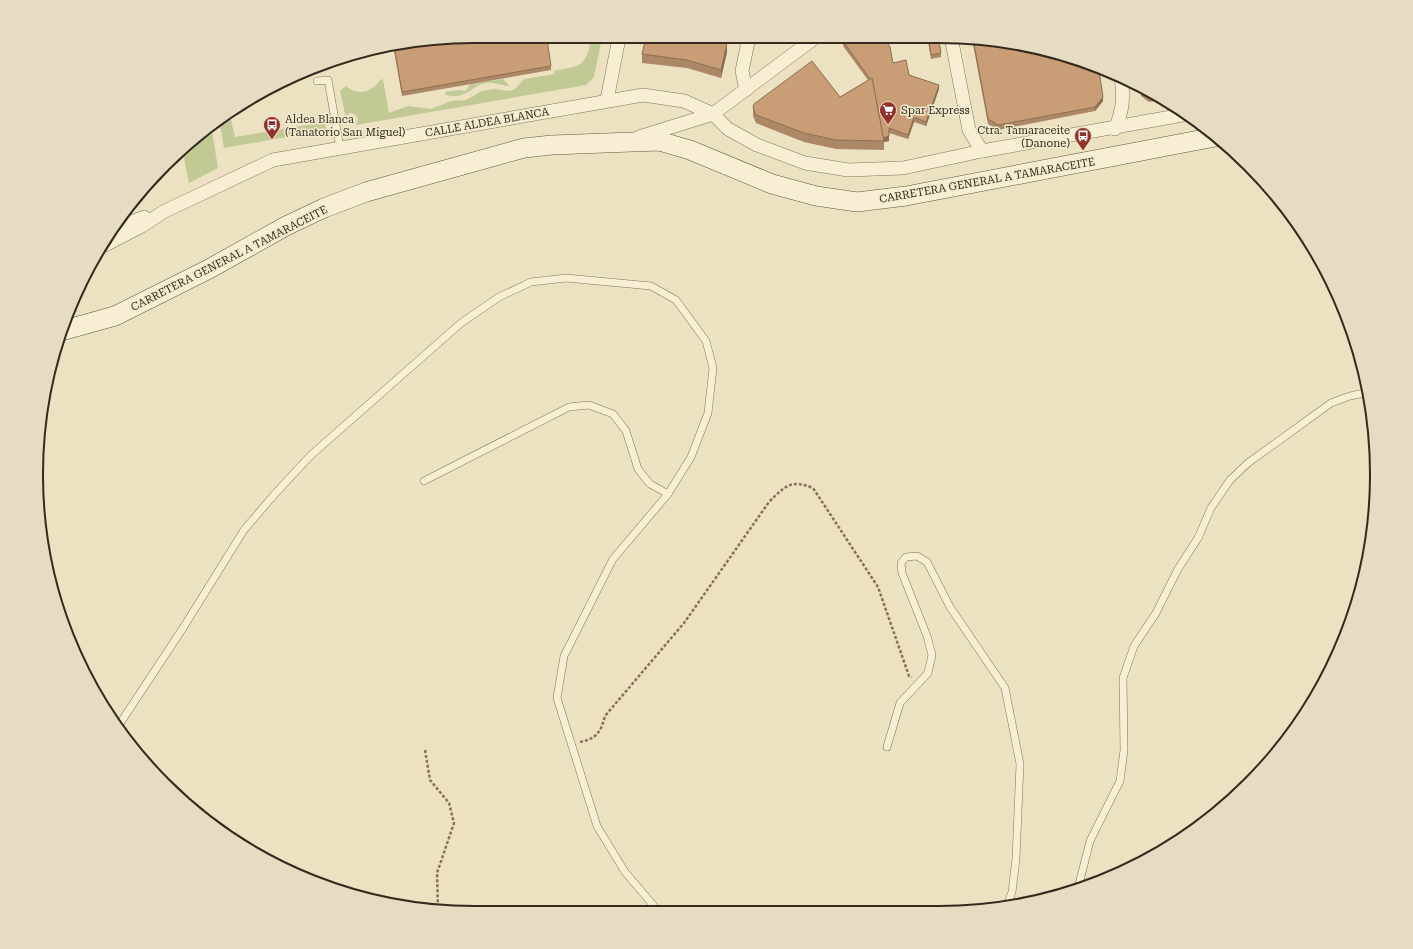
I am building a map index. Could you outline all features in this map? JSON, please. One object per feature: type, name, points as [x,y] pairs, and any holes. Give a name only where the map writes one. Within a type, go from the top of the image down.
[{"type":"main road","name":"CARRETERA GENERAL A TAMARACEITE","points":[[69,329],[115,316],[209,269],[286,226],[324,208],[366,192],[524,148],[552,145],[659,141],[673,144],[772,184],[816,196],[857,202],[906,196],[1209,138]]},
{"type":"street","points":[[607,100],[618,43]]},
{"type":"street","points":[[746,90],[742,71],[748,43]]},
{"type":"street","points":[[628,142],[713,114],[808,43]]},
{"type":"street","points":[[953,44],[969,130],[982,151]]},
{"type":"street","points":[[1115,128],[1122,112],[1122,84]]},
{"type":"street","name":"CALLE ALDEA BLANCA","points":[[112,241],[142,226],[163,212],[273,160],[607,100],[643,95],[684,101],[713,114]]},
{"type":"street","points":[[713,114],[728,129],[757,145],[806,163],[848,170],[903,168],[982,151],[1178,116]]},
{"type":"street","name":"CALLE ALDEA BLANCA","points":[[123,225],[138,219],[163,212]]},
{"type":"lane","points":[[317,81],[328,80],[340,148]]},
{"type":"lane","points":[[121,722],[183,628],[244,530],[310,456],[461,323],[499,297],[531,282],[566,278],[651,286],[676,300],[706,341],[713,368],[708,413],[691,457],[668,494],[613,559],[564,656],[557,698],[598,826],[625,872],[654,906]]},
{"type":"lane","points":[[1080,882],[1090,841],[1120,781],[1124,750],[1123,678],[1134,646],[1156,613],[1178,569],[1198,538],[1211,508],[1230,480],[1248,463],[1331,403],[1362,393]]},
{"type":"lane","points":[[424,481],[569,407],[589,405],[613,414],[626,431],[638,470],[650,484],[668,494]]},
{"type":"lane","points":[[887,747],[900,703],[928,673],[932,655],[927,636],[902,573],[901,563],[906,557],[917,556],[927,562],[950,607],[1005,688],[1020,764],[1016,859],[1012,892],[1009,900]]},
{"type":"path","points":[[572,744],[589,740],[601,730],[605,716],[684,623],[769,502],[785,486],[800,483],[813,488],[878,587],[909,676],[919,682]]},
{"type":"path","points":[[425,750],[430,780],[449,803],[454,823],[437,873],[438,904]]},
{"type":"green space","points":[[590,43],[601,43],[594,77],[586,85],[356,125],[358,119],[355,114],[349,113],[346,118],[340,91],[346,86],[357,92],[361,92],[369,90],[383,79],[389,113],[408,106],[431,109],[451,101],[466,100],[482,91],[494,89],[510,91],[515,89],[524,79],[555,74],[554,71],[576,66],[581,64],[584,60]]},
{"type":"green space","points":[[503,79],[510,86],[487,83],[477,86],[459,96],[446,95],[445,92],[459,90],[466,91],[470,84]]},
{"type":"green space","points":[[229,120],[231,120],[235,137],[325,122],[326,130],[224,148],[220,126]]},
{"type":"green space","points":[[212,132],[218,168],[189,183],[184,156]]},
{"type":"building","points":[[548,43],[551,66],[402,92],[395,50],[446,44]]},
{"type":"building","points":[[645,43],[727,43],[721,70],[687,60],[642,54]]},
{"type":"building","points":[[844,43],[887,43],[890,47],[893,63],[906,60],[909,75],[939,85],[926,122],[914,117],[908,135],[889,128],[889,136],[883,138],[872,78],[870,79]]},
{"type":"building","points":[[929,43],[939,43],[941,53],[931,55]]},
{"type":"building","points":[[974,45],[1023,51],[1077,66],[1100,74],[1103,97],[1095,107],[998,125],[988,119]]},
{"type":"building","points":[[812,61],[840,97],[872,78],[884,141],[836,140],[804,133],[756,115],[753,107],[754,104]]},
{"type":"place","name":"Spar Express","points":[[888,125]]},
{"type":"place","name":"Aldea Blanca (Tanatorio San Miguel)","points":[[272,140]]},
{"type":"place","name":"Ctra. Tamaraceite (Danone)","points":[[1083,151]]}]
